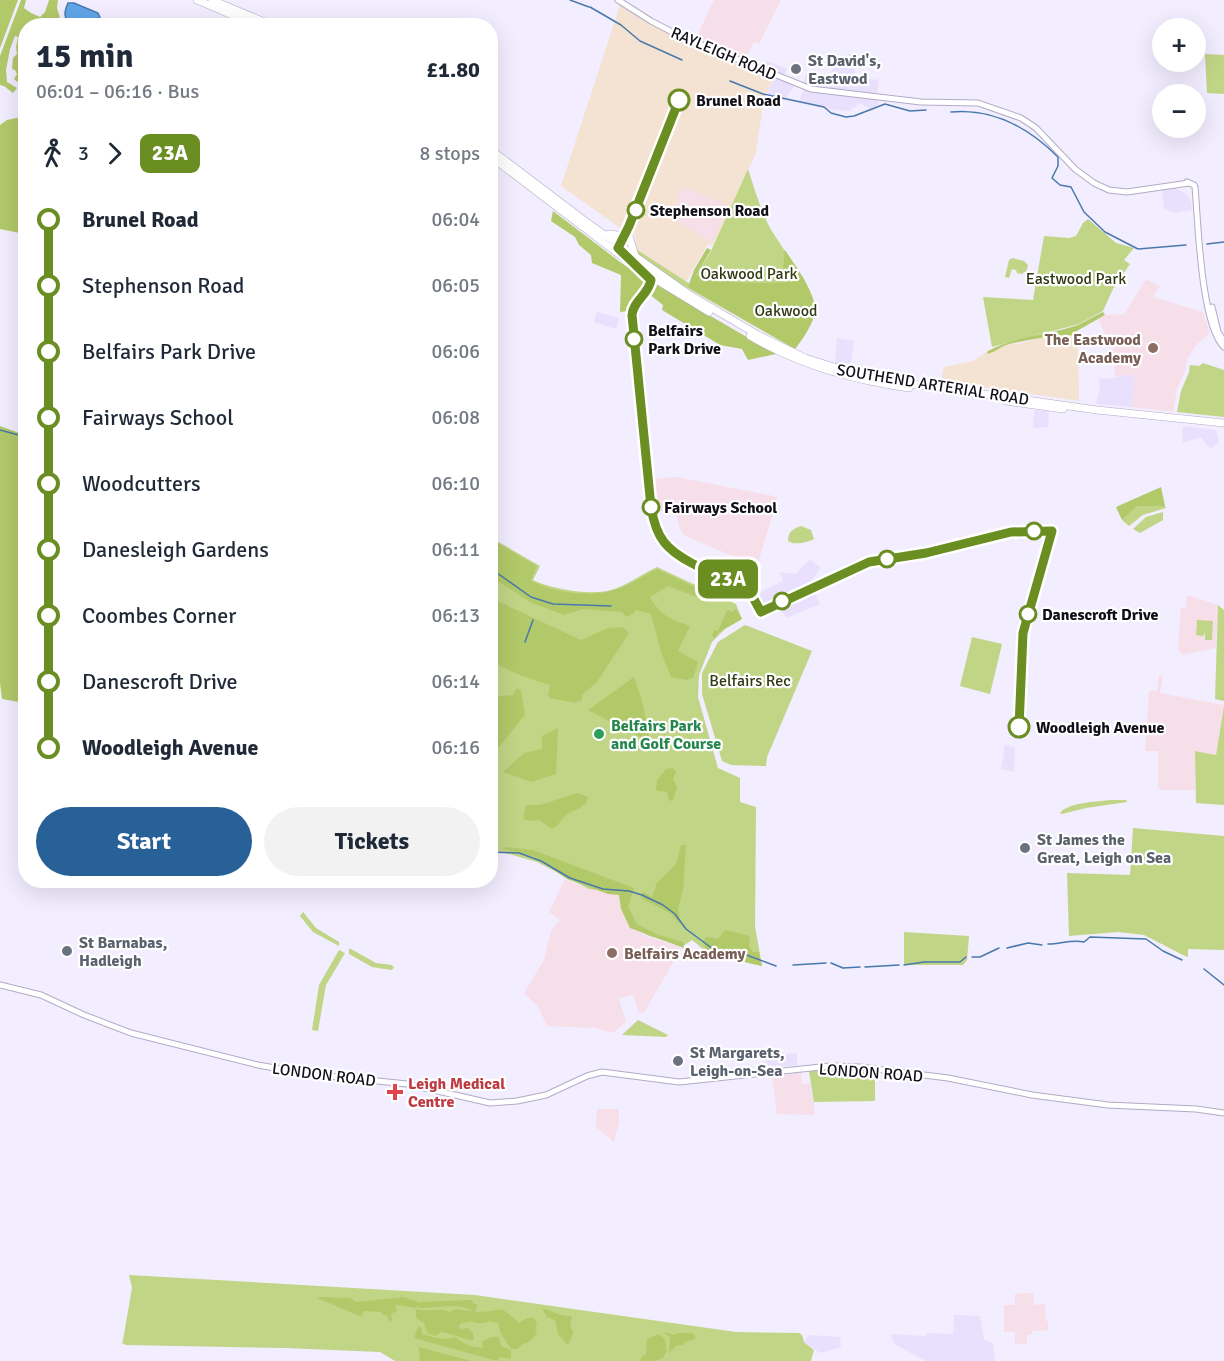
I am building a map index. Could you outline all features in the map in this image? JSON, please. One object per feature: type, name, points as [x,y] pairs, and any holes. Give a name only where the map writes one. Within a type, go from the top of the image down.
[{"type":"highway","points":[[197,0],[239,18]]},
{"type":"highway","points":[[212,0],[255,18]]},
{"type":"highway","points":[[498,155],[637,258]]},
{"type":"highway","name":"SOUTHEND ARTERIAL ROAD","points":[[498,162],[656,281],[766,346],[826,370],[883,384],[1224,427]]},
{"type":"highway","points":[[585,221],[655,276],[656,281]]},
{"type":"highway","points":[[600,232],[619,237],[626,236],[637,258]]},
{"type":"highway","points":[[618,248],[637,268]]},
{"type":"highway","name":"SOUTHEND ARTERIAL ROAD","points":[[637,258],[711,308],[774,344],[805,358],[827,363],[832,359],[836,368],[846,371],[912,384],[1051,405],[1224,423]]},
{"type":"highway","points":[[846,371],[883,381]]},
{"type":"main road","name":"RAYLEIGH ROAD","points":[[618,0],[680,36],[802,86],[821,91],[866,94],[921,102],[982,104],[1021,118],[1032,124],[1074,168],[1090,180],[1116,192],[1191,184],[1213,329],[1217,339],[1224,347]]},
{"type":"main road","name":"RAYLEIGH ROAD","points":[[1205,279],[1218,332],[1224,341]]},
{"type":"main road","name":"LONDON ROAD","points":[[0,985],[41,995],[131,1033],[258,1065],[310,1075],[407,1084],[490,1102],[517,1101],[546,1095],[587,1076],[602,1072],[679,1082],[830,1066],[860,1067],[942,1077],[1032,1095],[1107,1105],[1196,1109],[1224,1113]]},
{"type":"shaded area","points":[[714,0],[781,0],[759,44],[754,42],[745,59],[696,38]]},
{"type":"shaded area","points":[[620,5],[640,18],[698,46],[774,79],[764,98],[756,153],[713,245],[708,244],[686,282],[636,249],[635,235],[623,230],[561,186]]},
{"type":"shaded area","points":[[848,54],[855,54],[854,77],[879,80],[877,94],[879,105],[870,109],[860,103],[849,111],[830,109],[799,101],[804,89],[795,85],[785,100],[767,94],[774,79],[763,67],[767,61],[787,69],[784,76],[803,84],[806,74],[830,79],[833,64],[846,66]]},
{"type":"shaded area","points":[[682,187],[730,206],[712,241],[710,242],[667,215],[672,212]]},
{"type":"shaded area","points":[[1173,187],[1185,193],[1191,201],[1192,210],[1174,213],[1164,208],[1162,189]]},
{"type":"shaded area","name":"The Eastwood Academy","points":[[1146,279],[1160,286],[1153,297],[1203,312],[1210,333],[1196,345],[1187,359],[1185,372],[1177,389],[1173,412],[1132,407],[1135,375],[1115,376],[1112,333],[1106,335],[1098,319],[1106,315],[1124,314]]},
{"type":"shaded area","points":[[597,312],[619,318],[616,329],[594,322]]},
{"type":"shaded area","points":[[1078,335],[1079,401],[941,381],[944,367],[973,361],[989,350],[1008,343],[1018,344],[1045,336]]},
{"type":"shaded area","points":[[837,338],[854,341],[850,368],[835,364]]},
{"type":"shaded area","points":[[1126,374],[1135,375],[1132,407],[1096,404],[1100,387],[1099,379],[1115,378]]},
{"type":"shaded area","points":[[1035,410],[1049,412],[1048,427],[1034,428]]},
{"type":"shaded area","points":[[1183,426],[1216,430],[1219,442],[1210,449],[1201,437],[1182,443]]},
{"type":"shaded area","points":[[677,477],[778,497],[757,566],[685,536],[680,529],[675,509],[656,512],[653,479]]},
{"type":"shaded area","points":[[810,559],[821,568],[810,582],[820,604],[786,618],[776,600],[761,607],[754,595],[783,581],[780,572],[796,574]]},
{"type":"shaded area","points":[[1187,595],[1218,605],[1216,648],[1182,655],[1178,648],[1181,607],[1186,608]]},
{"type":"shaded area","points":[[1159,675],[1163,676],[1160,693],[1224,705],[1216,755],[1195,751],[1195,790],[1161,790],[1158,787],[1158,751],[1145,751],[1149,691],[1157,691]]},
{"type":"shaded area","points":[[1005,745],[1015,747],[1014,772],[1001,769]]},
{"type":"shaded area","name":"Belfairs Academy","points":[[565,879],[589,889],[624,894],[632,928],[648,937],[682,947],[643,1014],[638,1011],[633,994],[619,999],[626,1022],[613,1033],[596,1028],[547,1026],[538,1006],[524,993],[544,960],[551,931],[560,920],[549,912]]},
{"type":"shaded area","points":[[797,1053],[797,1065],[764,1067],[766,1056]]},
{"type":"shaded area","points":[[801,1072],[802,1084],[810,1083],[814,1115],[777,1114],[772,1077]]},
{"type":"shaded area","points":[[597,1109],[619,1109],[619,1122],[614,1142],[596,1127]]},
{"type":"shaded area","points":[[1033,1293],[1034,1305],[1045,1304],[1048,1330],[1032,1331],[1032,1334],[1027,1335],[1027,1344],[1015,1344],[1015,1332],[1004,1332],[1004,1305],[1015,1305],[1015,1294]]},
{"type":"shaded area","points":[[954,1315],[980,1316],[984,1340],[993,1343],[995,1361],[926,1361],[896,1345],[892,1340],[891,1334],[926,1336],[928,1333],[953,1334]]},
{"type":"shaded area","points":[[810,1335],[840,1337],[841,1347],[820,1353],[804,1341]]},
{"type":"green space","points":[[0,0],[18,0],[0,48]]},
{"type":"green space","points":[[21,0],[26,0],[24,8],[40,17],[45,12],[49,0],[58,0],[57,8],[60,18],[18,18],[18,37],[15,36],[10,49],[6,70],[7,82],[17,88],[13,93],[0,85],[0,56]]},
{"type":"green space","points":[[18,37],[18,82],[14,79],[17,74],[12,69],[13,58],[17,54]]},
{"type":"green space","points":[[1206,54],[1224,55],[1224,94],[1207,93]]},
{"type":"green space","points":[[18,118],[18,233],[0,229],[0,125],[7,120]]},
{"type":"green space","name":"Oakwood Park","points":[[748,169],[767,222],[802,277],[813,299],[815,307],[813,319],[795,349],[637,257],[636,249],[690,284],[710,253]]},
{"type":"green space","points":[[553,211],[644,278],[644,285],[631,303],[629,311],[620,312],[621,275],[592,263],[591,255],[579,245],[575,237],[551,221]]},
{"type":"green space","name":"Eastwood Park","points":[[1088,219],[1116,243],[1134,248],[1124,260],[1130,264],[1113,289],[1103,311],[1079,324],[992,347],[983,297],[1033,300],[1044,236],[1069,238],[1076,236]]},
{"type":"green space","name":"Oakwood","points":[[707,248],[711,250],[696,275],[753,283],[788,282],[783,270],[785,250],[802,276],[814,305],[811,324],[795,349],[688,287],[694,270]]},
{"type":"green space","points":[[1012,258],[1024,261],[1028,265],[1026,273],[1017,273],[1012,269],[1009,278],[1005,277],[1009,260]]},
{"type":"green space","points":[[657,285],[776,354],[748,360],[742,349],[720,345],[662,310],[663,305],[649,294]]},
{"type":"green space","points":[[1103,312],[1105,315],[1075,332],[1077,335],[1018,342],[987,354],[988,351],[1010,342],[1078,325]]},
{"type":"green space","points":[[1203,363],[1224,370],[1224,417],[1177,412],[1190,365],[1199,366]]},
{"type":"green space","points":[[0,426],[18,432],[18,702],[2,699],[0,683]]},
{"type":"green space","points":[[1161,487],[1165,506],[1137,506],[1122,520],[1116,507]]},
{"type":"green space","points":[[1137,506],[1165,506],[1166,508],[1143,515],[1129,526],[1122,520]]},
{"type":"green space","points":[[1163,512],[1163,520],[1140,533],[1133,529],[1146,517]]},
{"type":"green space","points":[[801,526],[811,530],[814,539],[797,543],[788,541],[792,531]]},
{"type":"green space","name":"Belfairs Park and Golf Course","points":[[498,542],[540,566],[533,580],[550,586],[571,591],[602,592],[622,586],[657,567],[736,604],[742,619],[725,629],[712,642],[699,675],[698,697],[718,768],[740,778],[740,802],[756,807],[755,926],[762,966],[723,957],[714,958],[692,940],[683,946],[649,936],[632,927],[624,893],[589,889],[537,862],[498,851]]},
{"type":"green space","points":[[498,543],[537,566],[531,581],[560,591],[590,594],[610,591],[628,585],[657,569],[710,594],[705,600],[668,586],[650,597],[658,609],[667,616],[690,626],[678,651],[698,662],[693,678],[686,680],[671,677],[661,652],[651,614],[636,610],[626,617],[622,612],[584,609],[564,615],[532,603],[498,581]]},
{"type":"green space","points":[[498,601],[581,640],[608,628],[623,627],[629,633],[597,682],[582,695],[582,700],[575,703],[550,698],[548,695],[550,685],[498,665]]},
{"type":"green space","points":[[1218,605],[1224,610],[1224,701],[1215,699]]},
{"type":"green space","points":[[736,609],[742,619],[719,632],[715,638],[712,636],[714,630],[718,631],[727,610],[732,612]]},
{"type":"green space","points":[[1197,620],[1213,621],[1212,640],[1205,640],[1205,632],[1203,636],[1196,635]]},
{"type":"green space","name":"Belfairs Rec","points":[[745,625],[812,651],[767,757],[766,766],[731,765],[722,761],[702,694],[702,673],[718,642]]},
{"type":"green space","points":[[972,637],[1002,644],[990,694],[960,686]]},
{"type":"green space","points":[[634,677],[643,704],[650,742],[588,710]]},
{"type":"green space","points":[[516,688],[521,690],[525,715],[498,748],[498,697],[513,695]]},
{"type":"green space","points":[[1224,706],[1224,805],[1196,803],[1195,751],[1216,755]]},
{"type":"green space","points":[[558,728],[556,774],[531,782],[503,772],[524,753],[542,749],[542,736]]},
{"type":"green space","points":[[673,768],[676,772],[673,779],[677,787],[673,800],[669,801],[667,792],[656,790],[657,780],[666,769]]},
{"type":"green space","points":[[577,793],[588,797],[585,804],[566,815],[552,829],[539,820],[523,819],[526,805],[540,805]]},
{"type":"green space","points":[[1126,800],[1127,802],[1060,813],[1076,805]]},
{"type":"green space","points":[[1133,828],[1224,836],[1224,950],[1188,949],[1188,957],[1144,935],[1118,932],[1069,936],[1067,873],[1130,875]]},
{"type":"green space","points":[[681,845],[686,845],[683,890],[678,909],[681,925],[670,913],[641,898],[643,892],[652,897],[657,883],[676,864]]},
{"type":"green space","points":[[507,847],[533,850],[634,888],[628,907],[637,924],[656,934],[683,942],[684,948],[630,928],[621,909],[619,895],[608,894],[567,879],[535,857],[503,849]]},
{"type":"green space","points":[[303,912],[316,928],[339,942],[339,946],[313,932],[300,916]]},
{"type":"green space","points":[[725,930],[750,936],[749,946],[753,952],[759,952],[762,966],[723,957],[720,959],[705,947],[703,940],[707,937],[718,939]]},
{"type":"green space","points":[[904,932],[969,936],[967,960],[963,965],[904,965]]},
{"type":"green space","points":[[349,949],[376,963],[392,965],[394,968],[391,970],[372,967],[349,954]]},
{"type":"green space","points":[[339,950],[345,953],[326,985],[318,1031],[312,1030],[319,985]]},
{"type":"green space","points":[[638,1020],[668,1035],[666,1037],[622,1035]]},
{"type":"green space","points":[[809,1071],[875,1072],[875,1101],[814,1102]]},
{"type":"green space","points":[[129,1275],[475,1295],[736,1332],[799,1333],[804,1342],[814,1350],[811,1361],[395,1361],[380,1352],[126,1345],[122,1343],[132,1288]]},
{"type":"green space","points":[[404,1297],[419,1302],[418,1304],[420,1302],[472,1300],[478,1305],[475,1312],[502,1310],[519,1323],[527,1318],[534,1318],[537,1323],[535,1329],[537,1334],[518,1349],[511,1349],[500,1332],[498,1323],[490,1321],[476,1323],[471,1321],[460,1324],[461,1329],[468,1328],[473,1333],[474,1340],[441,1332],[435,1336],[427,1333],[424,1323],[416,1318],[416,1309],[449,1312],[455,1309],[473,1311],[460,1307],[419,1308],[417,1306],[416,1308],[397,1305],[395,1306],[397,1311],[391,1314],[392,1320],[389,1322],[387,1315],[381,1312],[364,1311],[362,1317],[317,1298],[350,1298],[356,1302]]},
{"type":"green space","points":[[542,1308],[560,1315],[572,1316],[570,1325],[573,1333],[568,1345],[558,1334],[555,1320],[547,1317]]},
{"type":"green space","points":[[418,1326],[422,1328],[422,1334],[443,1339],[455,1337],[476,1347],[484,1347],[481,1342],[491,1337],[499,1337],[501,1346],[511,1350],[511,1357],[509,1359],[500,1357],[497,1361],[414,1338]]},
{"type":"green space","points":[[663,1332],[675,1335],[692,1333],[696,1337],[683,1345],[677,1345],[669,1353],[670,1337]]},
{"type":"green space","points":[[659,1334],[665,1339],[667,1351],[663,1358],[641,1361],[641,1357],[646,1354],[647,1339]]},
{"type":"green space","points":[[419,1347],[471,1361],[420,1361]]},
{"type":"water","points":[[68,3],[74,3],[98,13],[100,18],[66,18],[65,11]]},
{"type":"waterway","points":[[570,0],[589,7]]},
{"type":"waterway","points":[[590,7],[621,25],[640,41],[682,60]]},
{"type":"waterway","points":[[730,81],[763,94],[824,107],[831,113],[846,117],[885,104],[910,111],[926,110]]},
{"type":"waterway","points":[[951,112],[981,113],[996,117],[1035,137],[1058,157],[1058,166],[1052,178],[1060,185],[1071,187],[1084,212],[1105,232],[1138,249],[1186,245]]},
{"type":"waterway","points":[[1207,244],[1224,242]]},
{"type":"waterway","points":[[0,430],[18,435]]},
{"type":"waterway","points":[[498,574],[531,597],[553,604],[611,606]]},
{"type":"waterway","points":[[525,642],[533,620]]},
{"type":"waterway","points":[[498,852],[519,853],[541,861],[570,878],[603,889],[629,891],[642,895],[663,905],[675,914],[686,929],[717,952],[733,950],[776,966]]},
{"type":"waterway","points":[[1048,944],[1084,942],[1090,937],[1146,939],[1182,960]]},
{"type":"waterway","points":[[1007,948],[1028,943],[1042,945]]},
{"type":"waterway","points":[[972,957],[980,957],[999,948]]},
{"type":"waterway","points":[[904,965],[924,962],[960,962],[966,957]]},
{"type":"waterway","points":[[793,965],[826,963]]},
{"type":"waterway","points":[[831,963],[843,968],[860,967]]},
{"type":"waterway","points":[[865,967],[899,965]]},
{"type":"waterway","points":[[1204,969],[1224,985]]},
{"type":"bus line","name":"23A","points":[[679,100],[618,248],[651,280],[649,289],[632,309],[632,315],[651,507],[656,527],[663,541],[675,554],[745,587],[761,612],[869,562],[955,547],[1016,531],[1052,531],[1023,633],[1019,727]]},
{"type":"place","name":"St David's, Eastwod","points":[[796,69]]},
{"type":"place","name":"Brunel Road","points":[[679,100]]},
{"type":"place","name":"Stephenson Road","points":[[636,210]]},
{"type":"place","name":"Belfairs Park Drive","points":[[634,339]]},
{"type":"place","name":"The Eastwood Academy","points":[[1153,348]]},
{"type":"place","name":"Fairways School","points":[[651,507]]},
{"type":"place","name":"Danescroft Drive","points":[[1028,614]]},
{"type":"place","name":"Woodleigh Avenue","points":[[1019,727]]},
{"type":"place","name":"Belfairs Park and Golf Course","points":[[599,734]]},
{"type":"place","name":"St James the Great, Leigh on Sea","points":[[1025,848]]},
{"type":"place","name":"St Barnabas, Hadleigh","points":[[67,951]]},
{"type":"place","name":"Belfairs Academy","points":[[612,953]]},
{"type":"place","name":"St Margarets, Leigh-on-Sea","points":[[678,1061]]},
{"type":"place","name":"Leigh Medical Centre","points":[[395,1092]]}]
